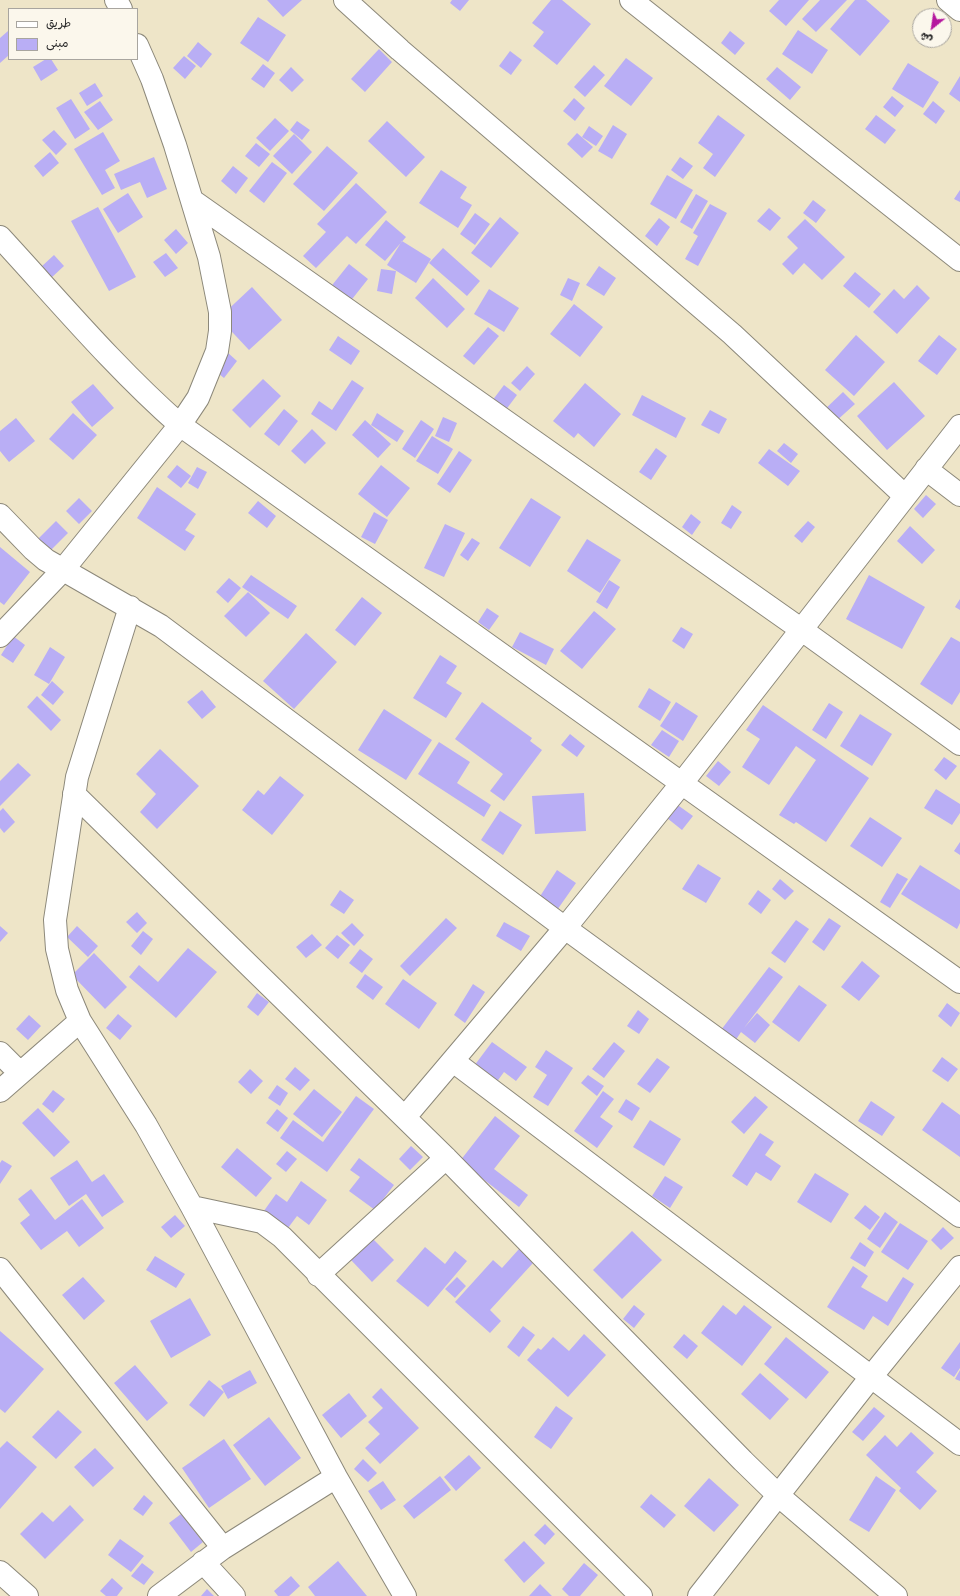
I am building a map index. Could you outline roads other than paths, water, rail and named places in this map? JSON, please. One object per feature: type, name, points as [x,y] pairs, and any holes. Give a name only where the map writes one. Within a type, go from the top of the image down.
[{"type":"street","points":[[345,0],[496,132],[732,334],[905,496]]},
{"type":"street","points":[[631,0],[960,260]]},
{"type":"street","points":[[948,0],[960,10]]},
{"type":"street","points":[[0,636],[62,571],[180,425],[198,398],[217,351],[220,331],[220,312],[209,257],[193,201],[152,78],[138,47]]},
{"type":"street","points":[[193,201],[802,630],[960,744]]},
{"type":"street","points":[[0,237],[146,396],[180,425],[960,982]]},
{"type":"street","points":[[405,1117],[565,928],[682,783],[960,426]]},
{"type":"street","points":[[926,469],[960,495]]},
{"type":"street","points":[[0,515],[33,549],[62,571],[130,607],[161,626],[565,928],[960,1216]]},
{"type":"street","points":[[130,607],[77,777],[74,794],[55,920],[57,949],[67,990],[80,1021],[146,1125],[336,1477],[405,1596]]},
{"type":"street","points":[[74,794],[405,1117],[743,1462],[779,1496],[896,1596]]},
{"type":"street","points":[[0,1091],[80,1021]]},
{"type":"street","points":[[0,1053],[20,1073]]},
{"type":"street","points":[[453,1061],[960,1444]]},
{"type":"street","points":[[318,1275],[446,1158]]},
{"type":"street","points":[[192,1208],[262,1222],[282,1237],[318,1275],[641,1596]]},
{"type":"street","points":[[699,1596],[871,1377],[960,1267]]},
{"type":"street","points":[[0,1269],[223,1548]]},
{"type":"street","points":[[159,1596],[223,1548],[336,1477]]},
{"type":"street","points":[[203,1562],[234,1596]]},
{"type":"street","points":[[0,1572],[27,1596]]}]
